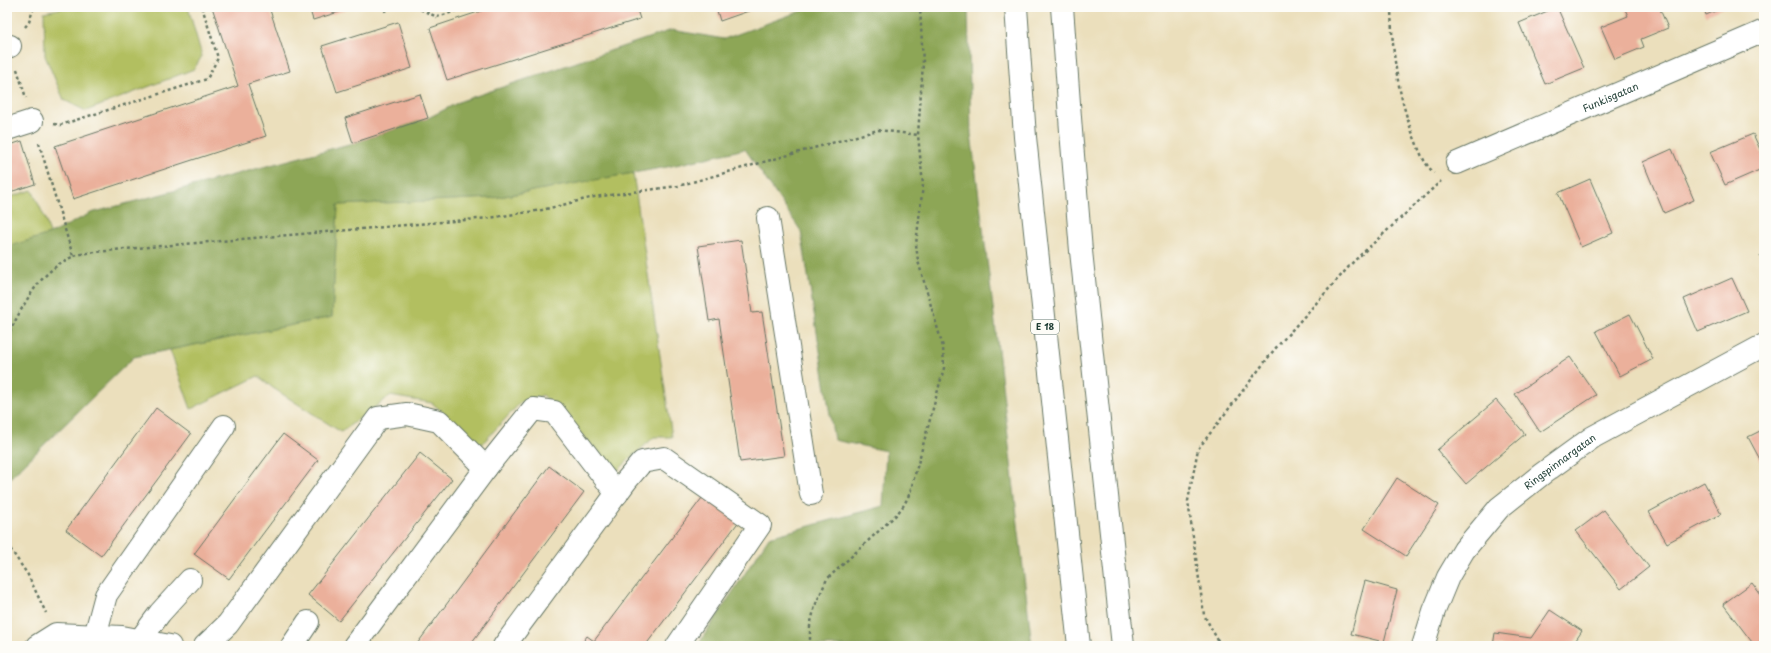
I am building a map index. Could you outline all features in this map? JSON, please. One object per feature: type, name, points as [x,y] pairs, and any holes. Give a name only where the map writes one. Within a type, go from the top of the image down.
[{"type":"main road","name":"E 18","points":[[1016,7],[1025,137],[1079,646]]},
{"type":"main road","points":[[1062,7],[1071,132],[1082,251],[1123,646]]},
{"type":"main road","name":"Funkisgatan","points":[[1457,163],[1764,31]]},
{"type":"main road","points":[[7,129],[32,121]]},
{"type":"main road","points":[[768,218],[811,494]]},
{"type":"main road","name":"Ringspinnargatan","points":[[1423,646],[1434,611],[1448,577],[1464,550],[1499,508],[1542,474],[1593,437],[1764,345]]},
{"type":"main road","points":[[354,646],[486,468],[533,409],[554,412],[617,494]]},
{"type":"main road","points":[[206,646],[228,624],[378,418],[407,414],[439,421],[486,468]]},
{"type":"main road","points":[[95,636],[106,595],[224,426]]},
{"type":"main road","points":[[504,646],[642,462],[664,458],[760,525],[676,646]]},
{"type":"main road","points":[[140,640],[160,613],[190,580]]},
{"type":"main road","points":[[292,646],[308,622]]},
{"type":"main road","points":[[37,646],[56,634],[122,637],[170,646]]},
{"type":"path","points":[[32,121],[60,125],[207,79],[218,58],[202,7]]},
{"type":"path","points":[[384,11],[394,7]]},
{"type":"path","points":[[415,7],[437,17],[469,7]]},
{"type":"path","points":[[810,646],[810,626],[815,606],[827,579],[897,514],[904,505],[910,493],[944,368],[943,347],[918,261],[916,244],[923,185],[918,135],[923,62],[920,7]]},
{"type":"path","points":[[1221,646],[1204,615],[1188,501],[1198,449],[1284,338],[1354,261],[1442,180],[1426,165],[1411,129],[1402,98],[1392,35],[1391,7]]},
{"type":"path","points":[[7,337],[29,294],[55,268],[73,256],[114,250],[489,218],[542,210],[594,198],[678,186],[878,130],[918,135]]},
{"type":"path","points":[[7,544],[28,575],[56,634]]},
{"type":"green space","points":[[68,7],[188,7],[202,56],[194,69],[86,111],[64,100],[45,56],[44,12]]},
{"type":"green space","points":[[812,7],[968,7],[971,134],[995,323],[1032,646],[697,646],[769,537],[883,506],[886,451],[834,440],[801,231],[745,149],[667,167],[493,198],[338,205],[332,317],[134,357],[7,481],[7,247],[50,234],[91,213],[353,143],[428,118],[461,101],[672,30],[724,39]]},
{"type":"green space","points":[[633,173],[672,437],[654,437],[617,471],[543,395],[520,403],[481,445],[432,403],[390,396],[341,432],[273,388],[258,376],[191,409],[170,350],[332,317],[338,205],[493,198]]},
{"type":"green space","points":[[32,190],[45,218],[50,234],[7,247],[7,198]]},
{"type":"building","points":[[212,7],[269,7],[290,71],[248,84],[266,136],[73,199],[55,146],[238,86]]},
{"type":"building","points":[[309,7],[355,7],[313,20]]},
{"type":"building","points":[[493,7],[636,7],[640,19],[447,80],[430,28]]},
{"type":"building","points":[[716,7],[760,7],[720,21]]},
{"type":"building","points":[[1557,7],[1584,68],[1545,84],[1519,23]]},
{"type":"building","points":[[1624,7],[1659,7],[1668,28],[1641,39],[1644,47],[1615,59],[1601,27],[1628,16]]},
{"type":"building","points":[[1703,7],[1725,7],[1706,15]]},
{"type":"building","points":[[398,22],[412,68],[337,92],[322,46]]},
{"type":"building","points":[[420,94],[428,118],[353,143],[345,118]]},
{"type":"building","points":[[7,99],[11,112],[7,113]]},
{"type":"building","points":[[1753,134],[1764,158],[1764,168],[1725,185],[1710,152]]},
{"type":"building","points":[[22,141],[35,184],[7,193],[7,146]]},
{"type":"building","points":[[1672,149],[1694,200],[1664,213],[1643,162]]},
{"type":"building","points":[[1590,179],[1613,233],[1581,247],[1558,193]]},
{"type":"building","points":[[741,240],[752,313],[762,312],[784,456],[740,462],[719,319],[709,321],[698,246]]},
{"type":"building","points":[[1764,254],[1764,266],[1760,256]]},
{"type":"building","points":[[1732,278],[1747,311],[1698,332],[1684,299]]},
{"type":"building","points":[[1630,314],[1653,359],[1620,376],[1596,331]]},
{"type":"building","points":[[1570,357],[1596,395],[1540,432],[1515,394]]},
{"type":"building","points":[[1496,400],[1525,434],[1466,484],[1437,450]]},
{"type":"building","points":[[156,408],[191,434],[101,556],[66,530]]},
{"type":"building","points":[[1764,429],[1764,467],[1748,437]]},
{"type":"building","points":[[283,434],[318,460],[229,579],[194,554]]},
{"type":"building","points":[[420,453],[452,479],[339,621],[308,595]]},
{"type":"building","points":[[549,466],[584,492],[469,646],[420,646],[417,644]]},
{"type":"building","points":[[1397,478],[1439,505],[1406,556],[1364,529]]},
{"type":"building","points":[[1704,482],[1721,514],[1667,543],[1649,512]]},
{"type":"building","points":[[705,494],[740,520],[645,646],[580,646],[587,636],[594,641]]},
{"type":"building","points":[[1604,510],[1649,567],[1621,589],[1576,531]]},
{"type":"building","points":[[1365,581],[1397,590],[1384,642],[1351,634]]},
{"type":"building","points":[[1752,583],[1764,599],[1764,646],[1755,646],[1723,604]]},
{"type":"building","points":[[1550,610],[1582,631],[1572,646],[1493,646],[1495,633],[1531,638]]}]
